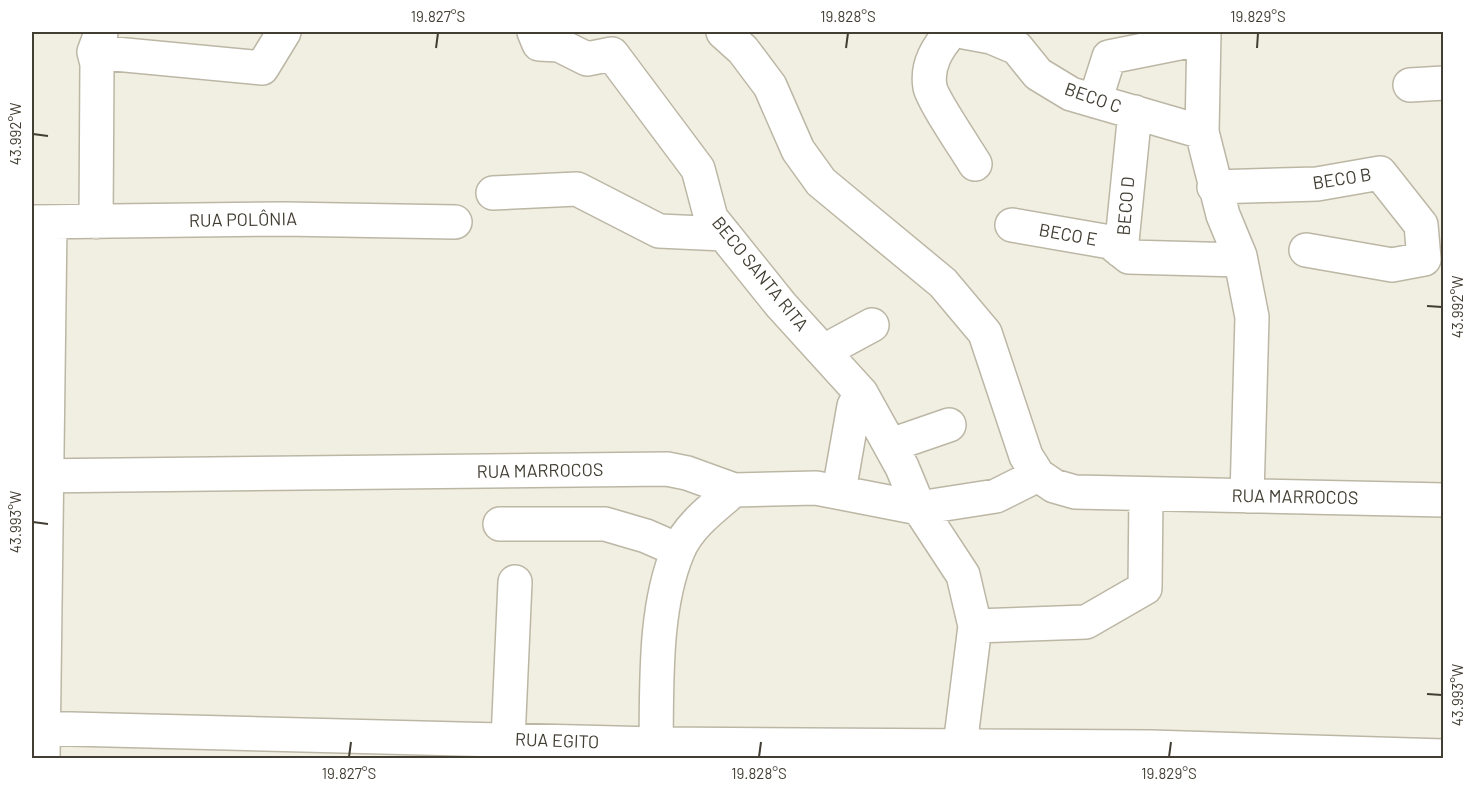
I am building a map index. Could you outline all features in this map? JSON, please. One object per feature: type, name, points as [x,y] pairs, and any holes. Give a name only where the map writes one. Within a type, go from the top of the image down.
[{"type":"street","points":[[96,222],[97,64],[93,38],[170,45],[262,68],[284,32]]},
{"type":"street","name":"BECO SANTA RITA","points":[[534,32],[539,44],[559,45],[587,59],[612,54],[698,169],[711,218],[781,305],[861,393],[891,445],[919,508],[963,574],[975,626]]},
{"type":"street","points":[[723,32],[743,50],[770,86],[798,150],[821,182],[943,283],[985,333],[1026,456],[1038,476]]},
{"type":"street","points":[[951,32],[938,47],[930,66],[930,88],[975,164]]},
{"type":"street","points":[[1095,101],[1109,57],[1204,34],[1202,132],[1214,187],[1240,260],[1252,317],[1247,496]]},
{"type":"street","name":"BECO C","points":[[984,39],[1017,48],[1038,74],[1071,94],[1202,132]]},
{"type":"street","points":[[1410,85],[1443,83]]},
{"type":"street","name":"BECO D","points":[[1135,112],[1121,251],[1129,257],[1240,260]]},
{"type":"street","name":"BECO B","points":[[1214,187],[1317,184],[1380,173],[1432,222]]},
{"type":"street","points":[[493,193],[577,189],[659,231],[724,234]]},
{"type":"street","name":"RUA POLÔNIA","points":[[40,223],[284,219],[455,222]]},
{"type":"street","points":[[1306,250],[1392,265],[1424,259],[1432,222]]},
{"type":"street","points":[[39,738],[40,223]]},
{"type":"street","name":"BECO E","points":[[1012,225],[1110,242],[1121,251]]},
{"type":"street","points":[[824,351],[872,326]]},
{"type":"street","points":[[839,491],[854,406],[861,393]]},
{"type":"street","points":[[891,445],[950,425]]},
{"type":"street","name":"RUA MARROCOS","points":[[39,476],[667,469],[687,473],[734,490],[816,488],[919,508],[996,496],[1038,476],[1054,486],[1075,492],[1443,500]]},
{"type":"street","points":[[656,744],[658,655],[666,595],[678,550],[695,525],[734,490]]},
{"type":"street","points":[[960,746],[975,626],[1086,622],[1145,588],[1146,495]]},
{"type":"street","points":[[500,524],[605,524],[646,536],[678,550]]},
{"type":"street","points":[[508,740],[515,582]]},
{"type":"street","name":"RUA EGITO","points":[[39,738],[1151,747],[1443,756]]}]
